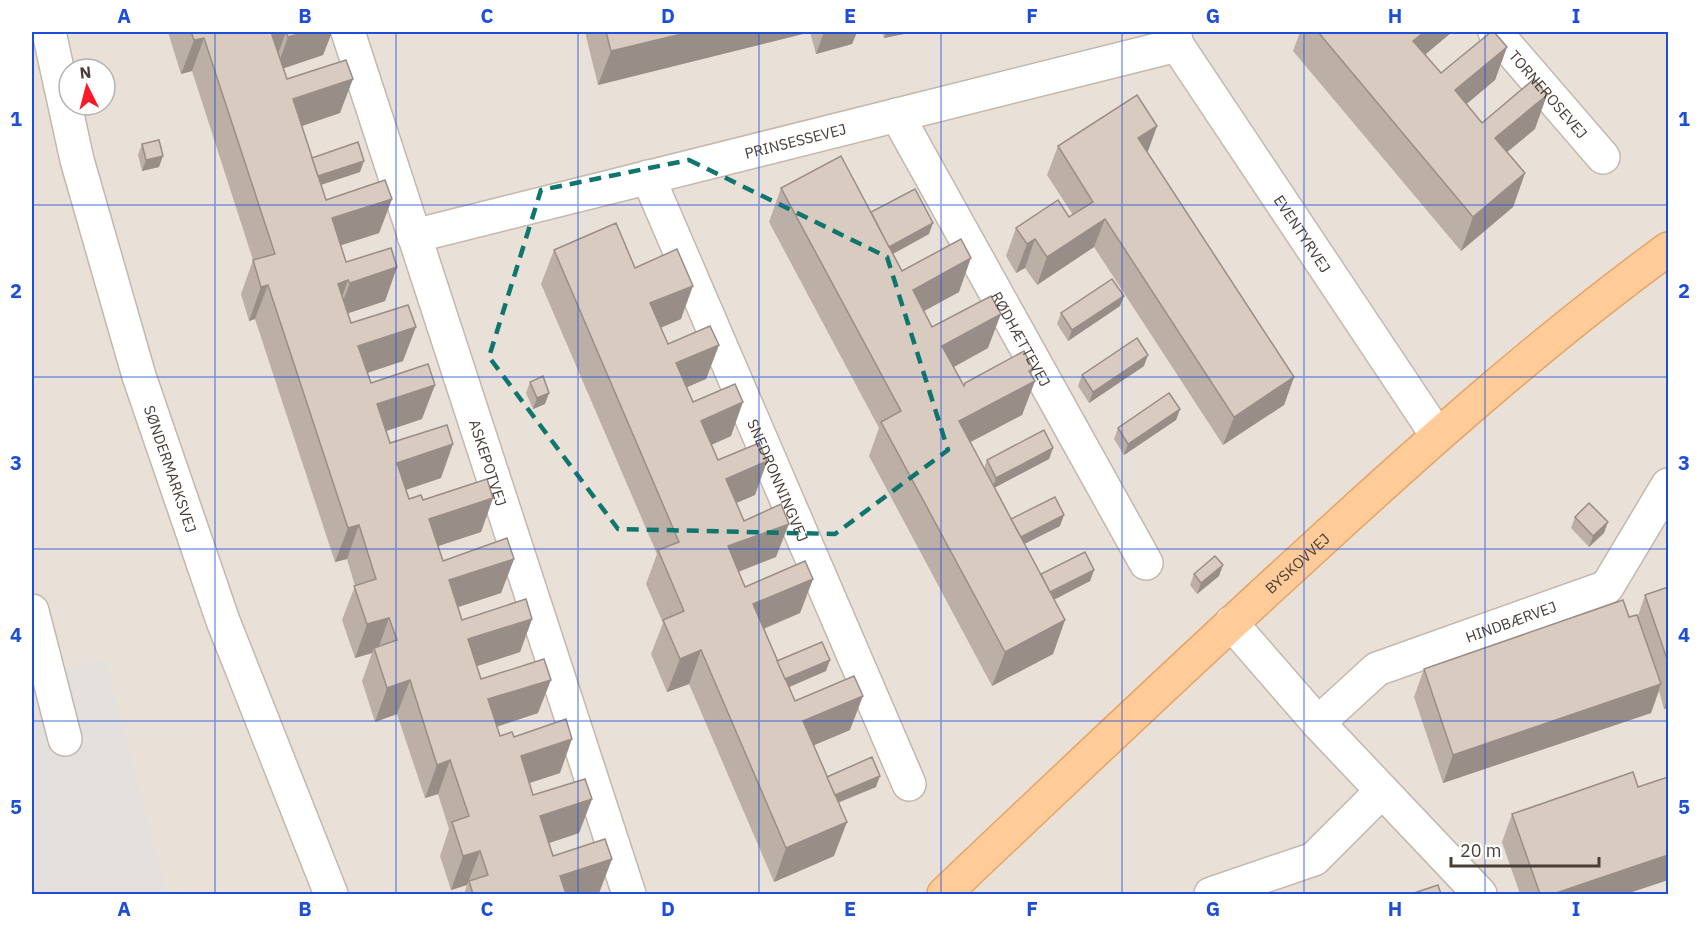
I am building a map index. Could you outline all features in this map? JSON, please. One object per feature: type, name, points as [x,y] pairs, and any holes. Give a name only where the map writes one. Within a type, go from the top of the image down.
[{"type":"main road","name":"BYSKOVVEJ","points":[[944,894],[1231,623],[1437,435],[1592,307],[1668,249]]},
{"type":"street","name":"SØNDERMARKSVEJ","points":[[49,32],[77,160],[139,376],[223,621],[331,894]]},
{"type":"street","name":"ASKEPOTVEJ","points":[[348,32],[629,894]]},
{"type":"street","name":"TORNEROSEVEJ","points":[[1495,32],[1603,157]]},
{"type":"street","name":"PRINSESSEVEJ","points":[[414,236],[897,115],[1175,38]]},
{"type":"street","name":"EVENTYRVEJ","points":[[1175,38],[1437,435]]},
{"type":"street","name":"RØDHÆTTEVEJ","points":[[897,115],[1146,563]]},
{"type":"street","name":"SNEDRONNINGVEJ","points":[[648,177],[909,784]]},
{"type":"street","name":"HINDBÆRVEJ","points":[[1318,723],[1377,669],[1607,587],[1668,485]]},
{"type":"street","points":[[32,611],[65,739]]},
{"type":"street","points":[[1231,623],[1318,723],[1480,894]]},
{"type":"street","points":[[1210,894],[1314,859],[1382,791]]},
{"type":"highlighted area","points":[[689,160],[887,257],[948,450],[835,534],[618,529],[489,357],[541,190]]},
{"type":"shaded area","points":[[32,32],[1668,32],[1668,894],[32,894]]},
{"type":"shaded area","points":[[105,659],[167,894],[32,894],[32,679]]},
{"type":"building","points":[[191,32],[286,32],[272,35],[287,79],[346,60],[353,79],[293,99],[326,200],[385,180],[392,199],[332,218],[346,262],[391,248],[397,267],[350,283],[348,280],[338,284],[351,323],[408,305],[416,327],[358,346],[371,383],[428,364],[435,385],[377,404],[390,443],[447,425],[453,444],[397,463],[409,499],[421,495],[423,500],[487,479],[493,498],[429,519],[443,561],[507,538],[514,559],[449,580],[462,620],[526,599],[532,619],[468,639],[481,679],[544,659],[551,680],[488,699],[500,736],[512,732],[514,737],[566,719],[572,739],[521,756],[533,795],[585,779],[592,799],[540,816],[553,856],[605,839],[612,859],[560,876],[566,894],[473,894],[469,881],[488,875],[480,851],[463,856],[452,822],[469,816],[450,760],[437,765],[410,680],[387,688],[374,648],[397,640],[389,618],[367,624],[354,586],[376,579],[359,525],[348,528],[268,285],[261,287],[253,260],[275,254],[204,38],[194,40]]},
{"type":"building","points":[[286,32],[305,32],[288,37]]},
{"type":"building","points":[[606,32],[690,32],[611,51]]},
{"type":"building","points":[[1318,32],[1424,32],[1413,41],[1441,73],[1491,32],[1494,32],[1507,47],[1455,90],[1482,123],[1534,79],[1547,95],[1495,138],[1525,173],[1473,217]]},
{"type":"building","points":[[1137,95],[1157,126],[1138,138],[1294,377],[1234,417],[1105,219],[1047,257],[1035,239],[1027,244],[1016,228],[1058,200],[1069,217],[1093,202],[1058,146]]},
{"type":"building","points":[[159,140],[163,156],[146,160],[142,144]]},
{"type":"building","points":[[358,142],[364,161],[318,176],[312,158]]},
{"type":"building","points":[[841,156],[902,271],[961,239],[971,258],[913,290],[932,327],[991,296],[1001,314],[942,346],[964,386],[965,383],[1024,351],[1033,369],[1029,371],[1035,381],[959,421],[1065,620],[1005,652],[881,422],[901,411],[781,188]]},
{"type":"building","points":[[915,189],[933,223],[889,247],[871,212]]},
{"type":"building","points":[[616,223],[635,268],[677,249],[693,286],[650,303],[668,344],[710,326],[719,345],[676,363],[693,402],[735,384],[743,402],[701,421],[718,460],[759,443],[767,461],[726,479],[744,521],[781,504],[789,524],[728,546],[745,587],[805,561],[813,579],[753,604],[795,701],[854,676],[863,696],[803,721],[847,822],[786,848],[701,650],[680,659],[663,620],[684,611],[658,550],[679,542],[554,250]]},
{"type":"building","points":[[1112,279],[1124,296],[1072,330],[1061,313]]},
{"type":"building","points":[[1137,338],[1148,355],[1093,392],[1082,375]]},
{"type":"building","points":[[543,376],[549,393],[537,398],[530,382]]},
{"type":"building","points":[[1169,393],[1180,409],[1128,444],[1118,428]]},
{"type":"building","points":[[1044,430],[1053,448],[996,478],[987,460]]},
{"type":"building","points":[[1055,497],[1064,515],[1021,537],[1011,519]]},
{"type":"building","points":[[1589,503],[1608,522],[1593,536],[1575,517]]},
{"type":"building","points":[[1085,552],[1094,570],[1050,592],[1041,574]]},
{"type":"building","points":[[1215,556],[1223,565],[1201,583],[1194,574]]},
{"type":"building","points":[[1668,587],[1668,662],[1645,595]]},
{"type":"building","points":[[1623,600],[1629,617],[1637,615],[1661,684],[1453,755],[1424,669]]},
{"type":"building","points":[[822,642],[830,660],[785,679],[777,661]]},
{"type":"building","points":[[872,757],[880,776],[835,795],[827,777]]},
{"type":"building","points":[[1633,772],[1638,787],[1668,777],[1668,855],[1553,894],[1540,894],[1512,814]]},
{"type":"building","points":[[1438,885],[1441,894],[1411,894]]}]
